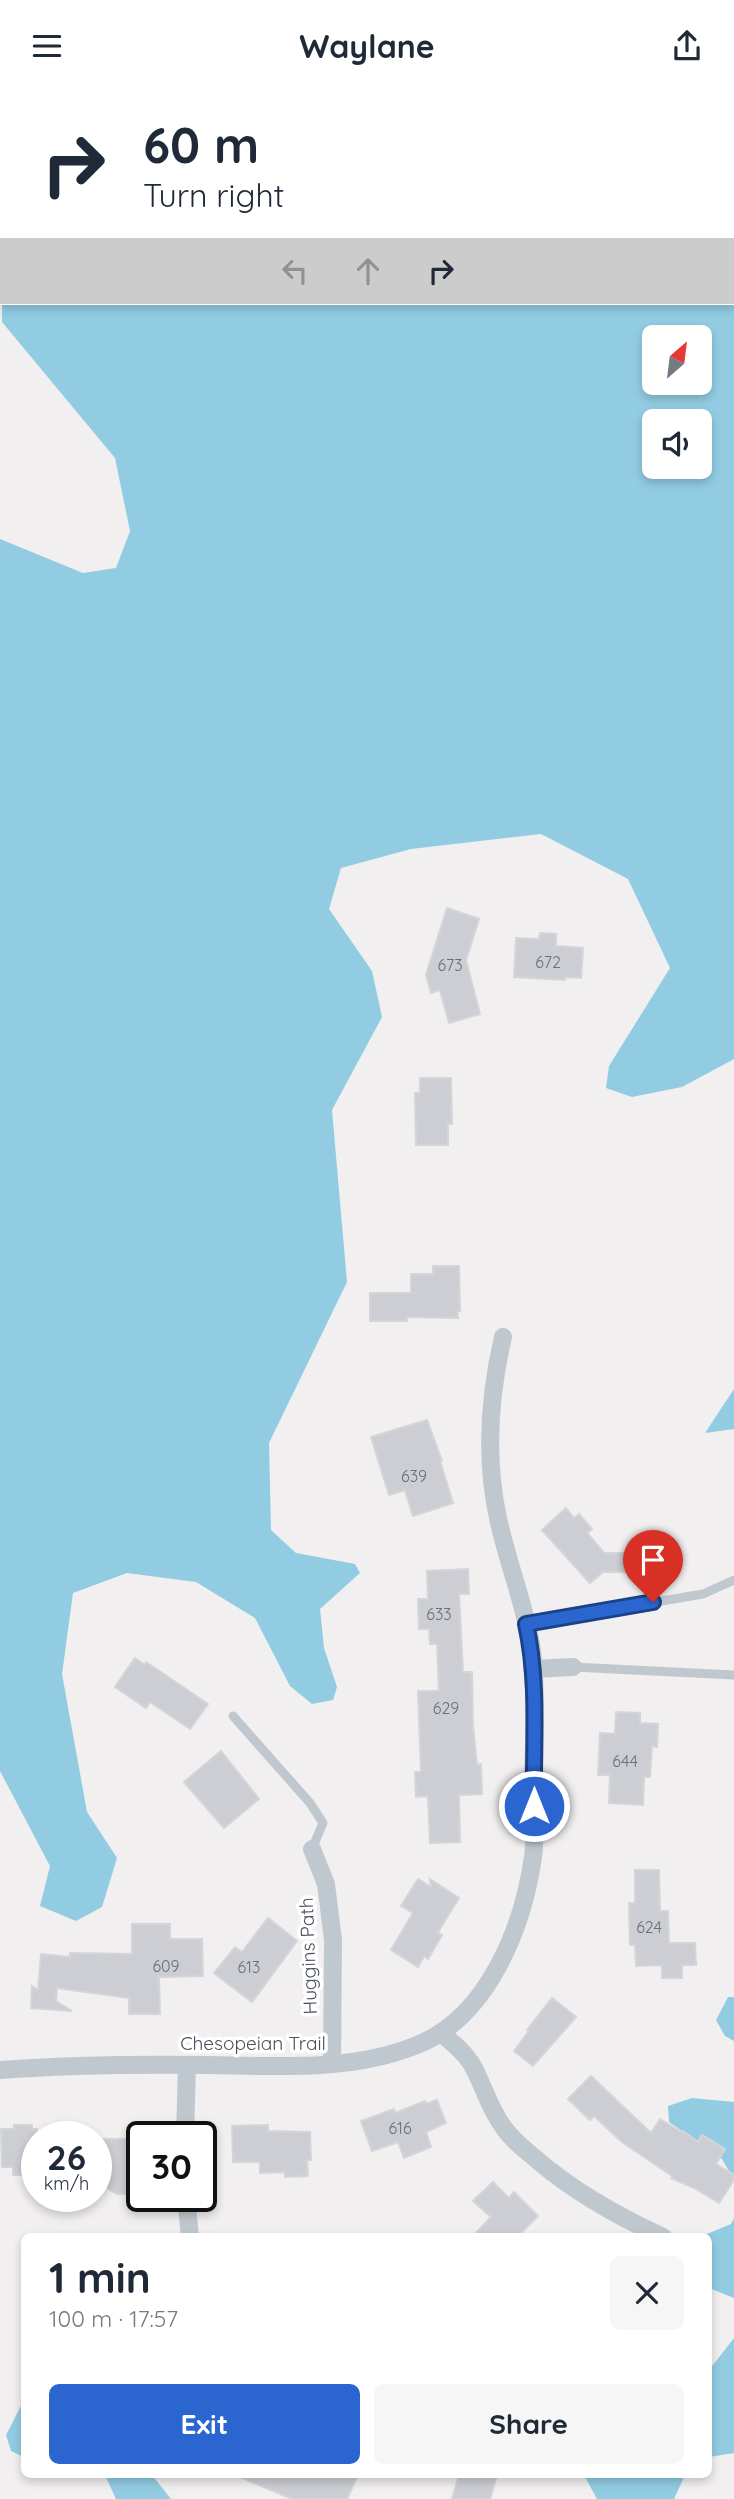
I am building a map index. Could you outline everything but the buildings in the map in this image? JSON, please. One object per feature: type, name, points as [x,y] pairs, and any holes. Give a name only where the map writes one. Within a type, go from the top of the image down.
[{"type":"street","name":"Chesopeian Trail","points":[[0,2070],[187,2065],[307,2066],[370,2058],[417,2046],[441,2033],[460,2017],[480,1993],[509,1948],[523,1907],[534,1854],[531,1645],[498,1518],[490,1465],[490,1412],[503,1337]]},
{"type":"street","points":[[532,1669],[573,1667]]},
{"type":"street","name":"Huggins Path","points":[[312,1849],[326,1884],[332,1940],[332,2064]]},
{"type":"street","points":[[441,2033],[460,2049],[471,2064],[489,2106],[504,2129],[525,2150],[585,2196],[654,2233]]},
{"type":"street","points":[[185,2121],[187,2065]]},
{"type":"street","points":[[188,2212],[190,2233]]},
{"type":"lane","points":[[526,1624],[703,1594],[734,1580]]},
{"type":"lane","points":[[573,1667],[734,1675]]},
{"type":"lane","points":[[233,1716],[310,1803],[323,1823],[312,1849]]},
{"type":"water","points":[[2,305],[734,305],[734,1059],[682,1087],[632,1097],[606,1088],[609,1066],[670,968],[628,879],[541,834],[411,849],[341,868],[329,909],[372,971],[382,1017],[332,1110],[347,1282],[269,1443],[271,1530],[296,1553],[355,1564],[360,1573],[320,1609],[324,1648],[337,1687],[333,1700],[312,1704],[290,1686],[255,1618],[196,1582],[127,1573],[73,1593],[62,1674],[87,1812],[117,1858],[102,1907],[76,1921],[40,1906],[50,1866],[0,1771],[0,539],[83,573],[116,568],[130,531],[115,458],[2,322]]},
{"type":"water","points":[[734,1389],[734,1429],[705,1433]]},
{"type":"water","points":[[728,1997],[734,1997],[734,2041],[725,2036],[716,2020]]},
{"type":"water","points":[[692,2098],[734,2102],[734,2180],[722,2159],[669,2122],[668,2106]]},
{"type":"water","points":[[734,2218],[734,2298],[712,2289],[712,2233],[709,2233],[731,2224]]},
{"type":"water","points":[[734,2338],[734,2453],[712,2457],[712,2366]]},
{"type":"water","points":[[21,2406],[21,2456],[11,2451],[6,2435]]},
{"type":"water","points":[[106,2478],[154,2478],[171,2499],[116,2499]]},
{"type":"water","points":[[586,2478],[684,2478],[674,2499],[597,2499]]},
{"type":"route","points":[[534,1806],[533,1684],[531,1645],[526,1624],[653,1602]]}]
